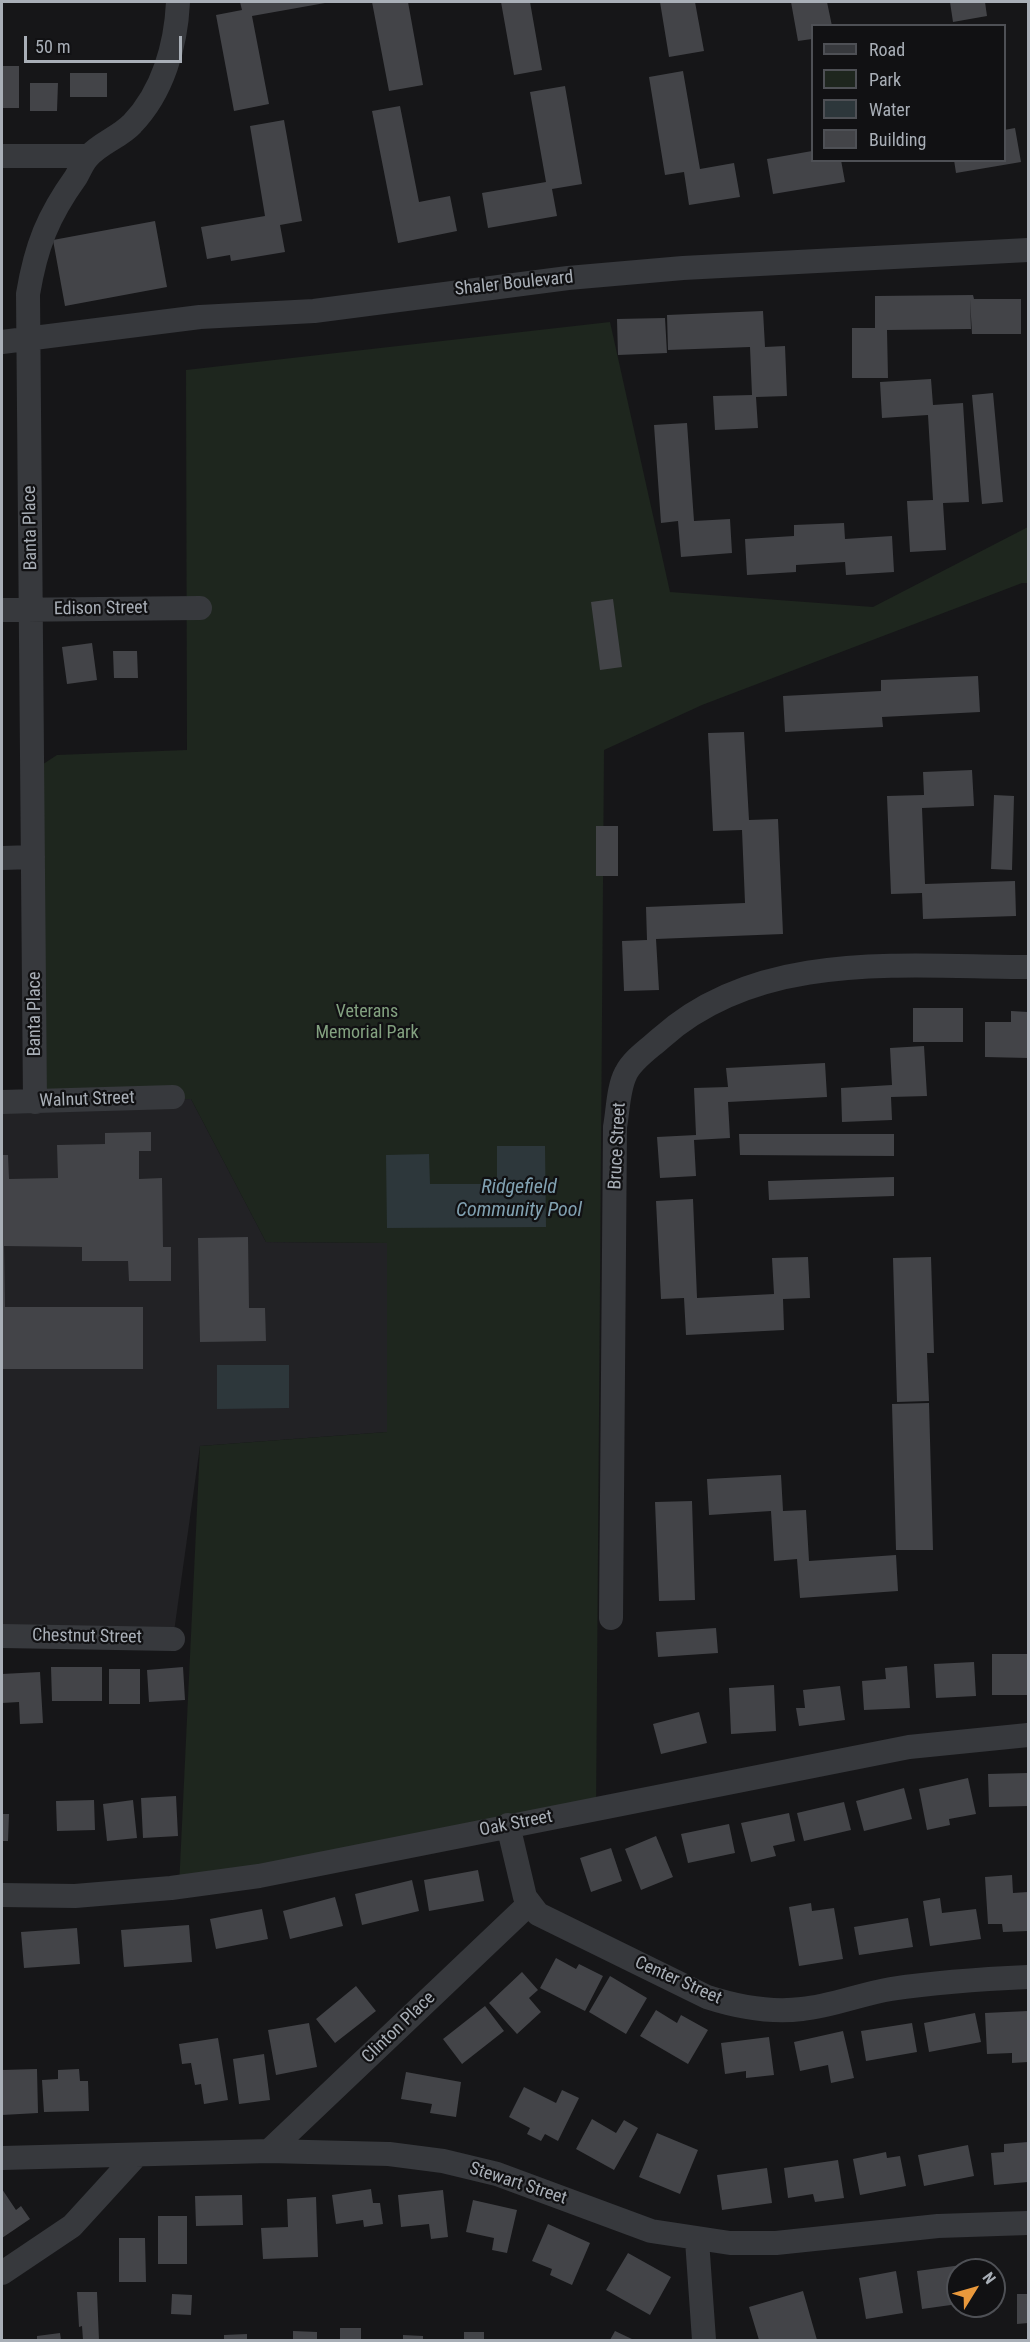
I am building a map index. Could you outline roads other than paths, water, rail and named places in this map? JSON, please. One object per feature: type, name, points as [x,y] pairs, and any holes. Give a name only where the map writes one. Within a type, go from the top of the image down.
[{"type":"street","name":"Banta Place","points":[[35,1102],[28,294],[33,262],[43,230],[58,201],[88,156],[132,124],[150,100],[164,72],[173,46],[178,2]]},
{"type":"street","points":[[2,156],[88,156]]},
{"type":"street","name":"Shaler Boulevard","points":[[2,342],[200,317],[314,311],[568,278],[683,268],[1029,250]]},
{"type":"street","name":"Edison Street","points":[[2,610],[200,608]]},
{"type":"street","points":[[2,858],[33,857]]},
{"type":"street","name":"Bruce Street","points":[[611,1617],[615,1127],[625,1074],[683,1019],[723,998],[765,982],[808,972],[853,967],[1029,967]]},
{"type":"street","name":"Walnut Street","points":[[2,1102],[173,1097]]},
{"type":"street","name":"Chestnut Street","points":[[2,1636],[173,1639]]},
{"type":"street","name":"Oak Street","points":[[2,1895],[75,1896],[226,1881],[909,1747],[1029,1736]]},
{"type":"street","points":[[508,1825],[529,1904]]},
{"type":"street","name":"Center Street","points":[[529,1904],[538,1914],[696,1992],[736,2006],[769,2010],[802,2009],[912,1986],[1029,1977]]},
{"type":"street","name":"Clinton Place","points":[[269,2151],[529,1904]]},
{"type":"street","name":"Stewart Street","points":[[2,2158],[269,2151],[389,2154],[443,2161],[496,2174],[549,2191],[651,2231],[697,2240],[730,2243],[776,2243],[926,2227],[1029,2223]]},
{"type":"street","points":[[2,2273],[72,2226],[136,2156]]},
{"type":"street","points":[[697,2240],[704,2340]]},
{"type":"water","name":"Ridgefield Community Pool","points":[[497,1146],[545,1146],[546,1227],[387,1228],[386,1155],[429,1154],[430,1184],[497,1184]]},
{"type":"water","points":[[217,1365],[289,1365],[289,1408],[217,1409]]},
{"type":"park label","name":"Veterans Memorial Park","points":[[367,1022]]}]
